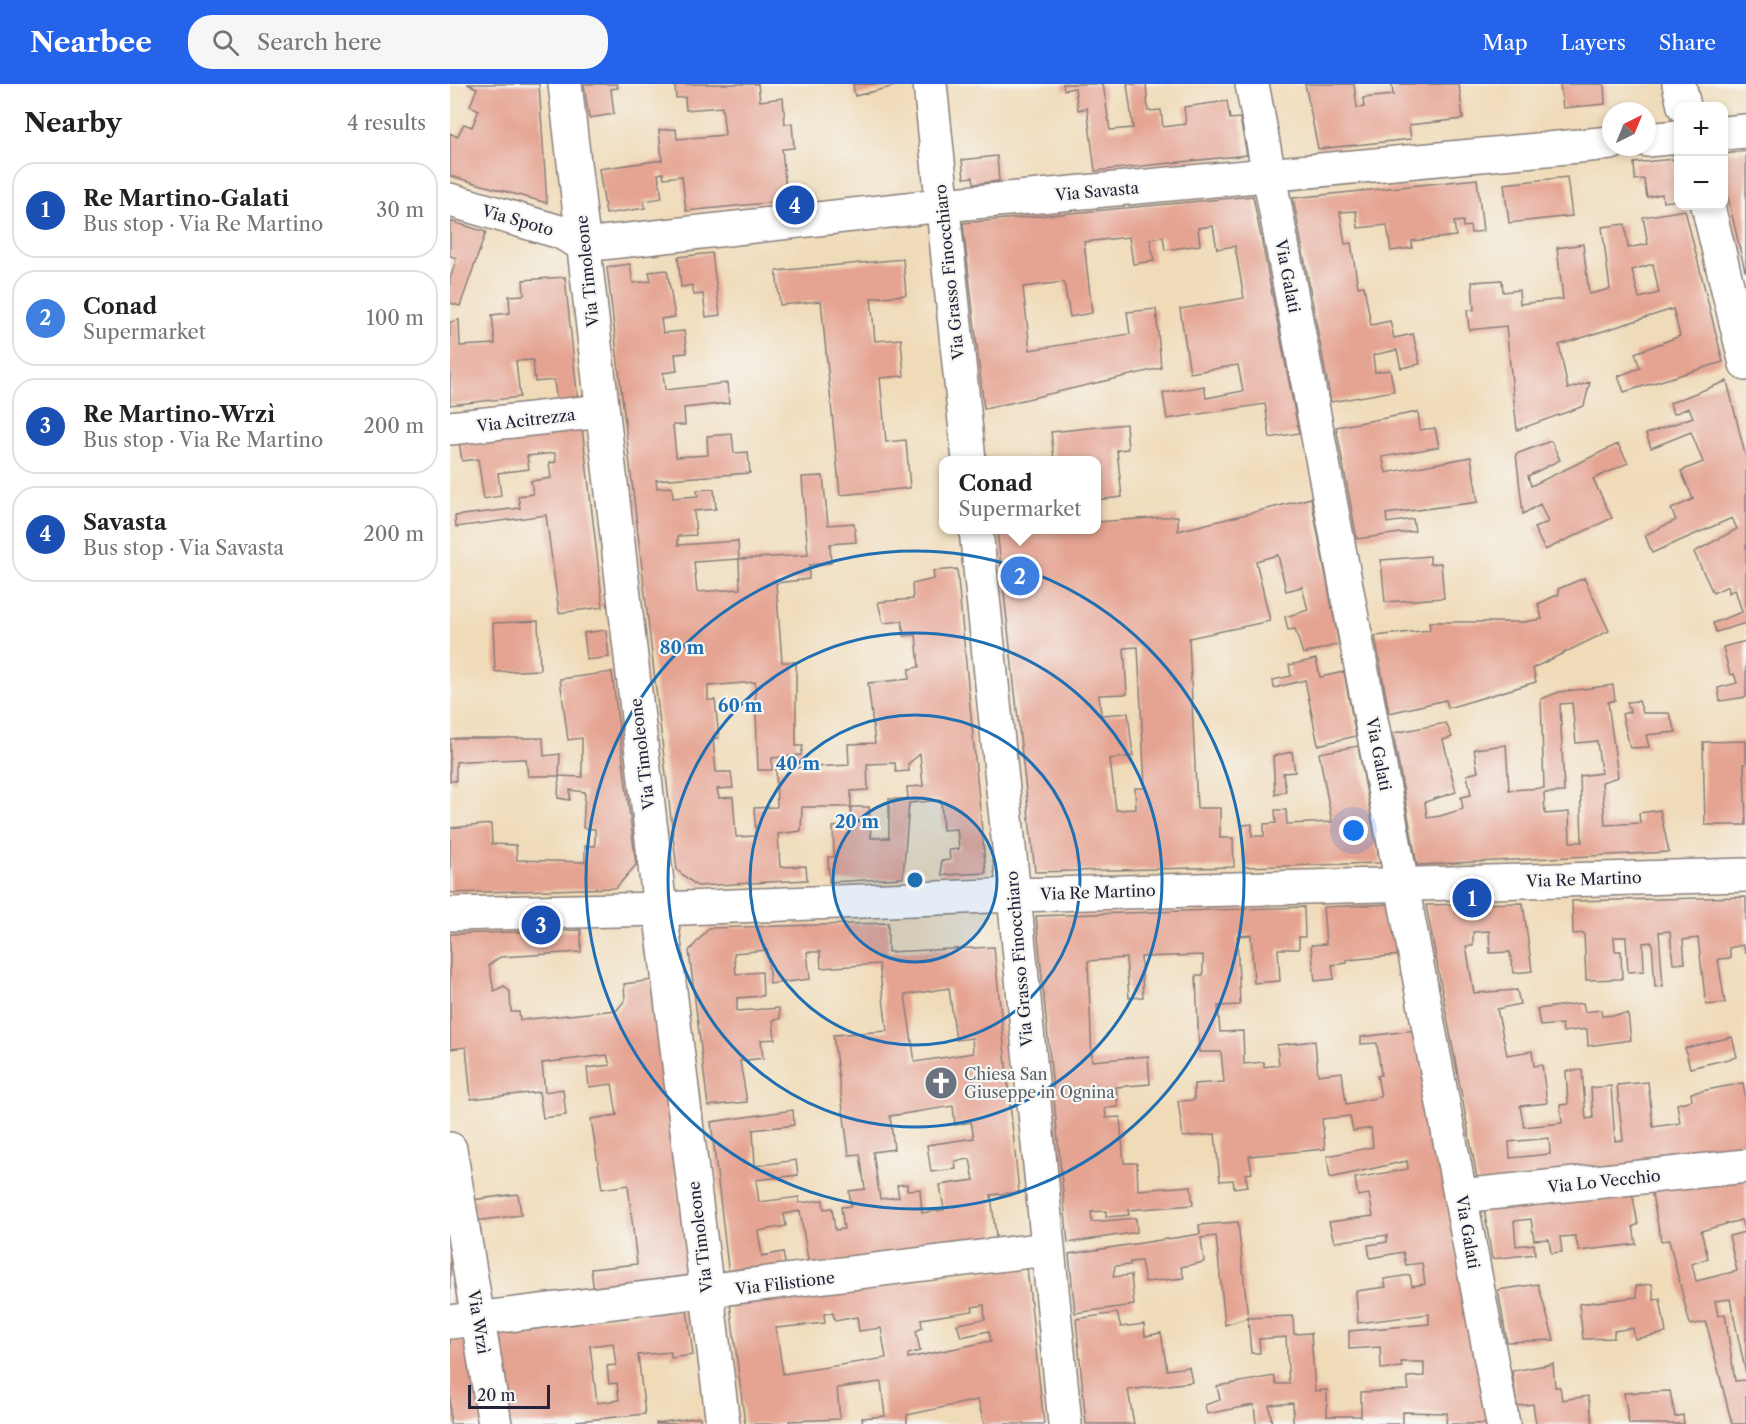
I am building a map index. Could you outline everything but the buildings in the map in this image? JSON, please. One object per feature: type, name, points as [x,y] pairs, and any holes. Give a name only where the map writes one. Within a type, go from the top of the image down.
[{"type":"street","name":"Via Timoleone","points":[[565,84],[660,909],[723,1424]]},
{"type":"street","name":"Via Grasso Finocchiaro","points":[[930,84],[969,456]]},
{"type":"street","name":"Via Galati","points":[[1252,84],[1503,1424]]},
{"type":"street","points":[[1678,84],[1683,102]]},
{"type":"street","points":[[1728,133],[1746,131]]},
{"type":"street","points":[[1656,139],[1674,137]]},
{"type":"street","name":"Via Savasta","points":[[584,245],[943,205],[1602,144]]},
{"type":"street","name":"Via Spoto","points":[[450,200],[560,232],[584,245]]},
{"type":"street","points":[[1708,210],[1746,364]]},
{"type":"street","name":"Via Acitrezza","points":[[450,428],[602,411]]},
{"type":"street","name":"Via Grasso Finocchiaro","points":[[976,534],[1065,1424]]},
{"type":"street","name":"Via Re Martino","points":[[450,914],[660,909],[1014,895],[1746,875]]},
{"type":"street","name":"Via Wrzì","points":[[450,1149],[464,1321],[495,1424]]},
{"type":"street","name":"Via Lo Vecchio","points":[[1461,1196],[1746,1166]]},
{"type":"street","name":"Via Filistione","points":[[464,1321],[1047,1250]]},
{"type":"place","name":"Savasta","points":[[795,205]]},
{"type":"place","name":"Conad","points":[[1020,576]]},
{"type":"place","name":"Re Martino-Galati","points":[[1472,898]]},
{"type":"place","name":"Re Martino-Wrzì","points":[[541,925]]},
{"type":"place","name":"Chiesa San Giuseppe in Ognina","points":[[941,1083]]}]
